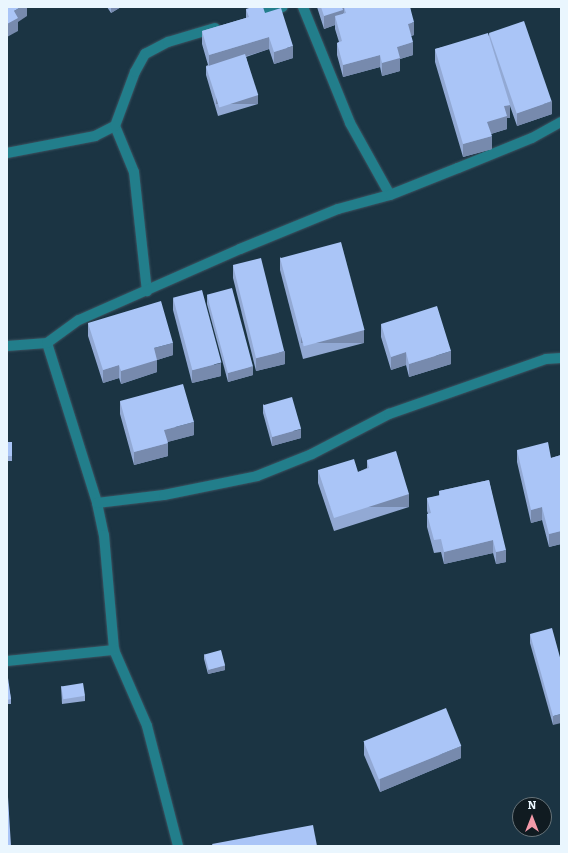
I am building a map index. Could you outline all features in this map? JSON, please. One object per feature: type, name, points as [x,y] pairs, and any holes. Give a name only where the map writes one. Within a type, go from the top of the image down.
[{"type":"street","points":[[240,20],[283,7]]},
{"type":"street","points":[[303,7],[350,122],[390,195]]},
{"type":"street","points":[[7,153],[96,136],[115,126],[136,72],[145,54],[168,42],[226,25]]},
{"type":"street","points":[[7,346],[47,343],[78,320],[338,209],[390,195],[532,138],[561,122]]},
{"type":"street","points":[[115,126],[134,172],[147,291]]},
{"type":"street","points":[[47,343],[97,503],[104,535],[114,650],[147,726],[178,846]]},
{"type":"street","points":[[97,503],[164,495],[257,476],[312,454],[395,411],[546,359],[561,358]]},
{"type":"street","points":[[7,661],[114,650]]},
{"type":"building","points":[[7,7],[21,7],[14,11],[18,18],[7,24]]},
{"type":"building","points":[[252,7],[263,7],[265,13],[281,8],[293,46],[274,52],[269,37],[209,55],[202,31],[249,17],[246,9]]},
{"type":"building","points":[[321,7],[342,7],[343,10],[324,16]]},
{"type":"building","points":[[344,7],[410,7],[414,22],[408,24],[413,42],[397,47],[400,58],[382,63],[380,55],[343,65],[337,43],[342,41],[335,16],[346,13]]},
{"type":"building","points":[[524,21],[552,101],[517,113],[489,33]]},
{"type":"building","points":[[488,33],[510,105],[504,106],[507,116],[487,122],[492,136],[463,144],[435,49]]},
{"type":"building","points":[[245,54],[258,95],[219,108],[206,67]]},
{"type":"building","points":[[341,242],[365,330],[304,346],[280,258]]},
{"type":"building","points":[[261,258],[284,351],[256,358],[233,265]]},
{"type":"building","points":[[232,288],[253,366],[228,373],[207,295]]},
{"type":"building","points":[[202,290],[221,362],[192,370],[173,298]]},
{"type":"building","points":[[161,301],[173,343],[154,348],[157,360],[121,371],[119,365],[103,370],[88,323]]},
{"type":"building","points":[[437,306],[451,351],[409,364],[406,352],[391,357],[381,324]]},
{"type":"building","points":[[183,384],[194,422],[164,430],[168,443],[134,452],[120,401]]},
{"type":"building","points":[[292,397],[301,429],[272,437],[263,405]]},
{"type":"building","points":[[7,442],[12,442],[12,456],[7,456]]},
{"type":"building","points":[[548,442],[551,458],[561,455],[561,531],[549,534],[542,507],[531,510],[517,450]]},
{"type":"building","points":[[396,451],[409,494],[334,518],[318,470],[354,459],[358,472],[369,468],[367,460]]},
{"type":"building","points":[[489,480],[506,550],[496,552],[493,540],[444,552],[441,539],[434,540],[427,514],[431,513],[427,498],[440,495],[439,491]]},
{"type":"building","points":[[552,628],[561,661],[561,714],[553,716],[530,634]]},
{"type":"building","points":[[221,650],[225,665],[209,670],[205,654]]},
{"type":"building","points":[[7,678],[11,699],[7,700]]},
{"type":"building","points":[[83,683],[85,696],[63,699],[61,686]]},
{"type":"building","points":[[446,708],[461,746],[379,779],[363,741]]},
{"type":"building","points":[[7,781],[11,846],[7,846]]},
{"type":"building","points":[[313,825],[317,846],[213,846],[212,844]]}]
